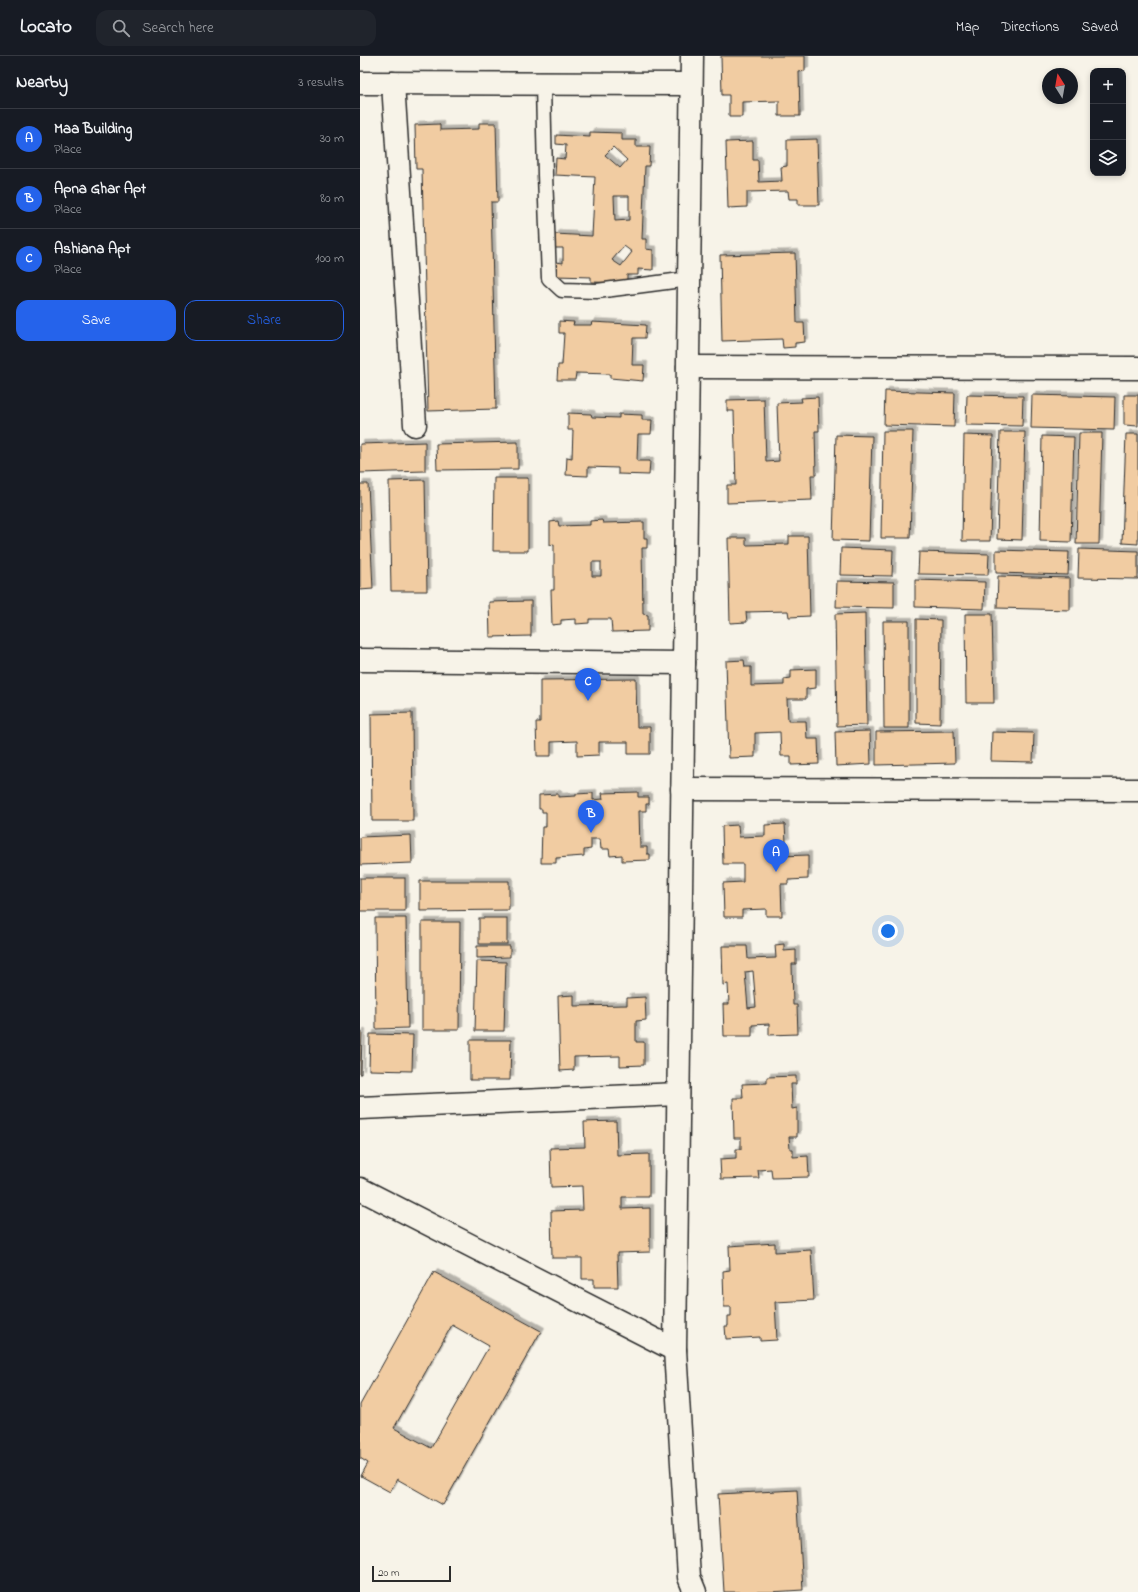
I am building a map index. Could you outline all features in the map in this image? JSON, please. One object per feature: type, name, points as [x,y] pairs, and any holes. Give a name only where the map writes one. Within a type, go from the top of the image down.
[{"type":"street","points":[[692,56],[675,1350],[689,1577],[695,1592]]},
{"type":"street","points":[[360,83],[691,84]]},
{"type":"street","points":[[393,83],[415,425]]},
{"type":"street","points":[[688,367],[1138,368]]},
{"type":"street","points":[[360,660],[684,663]]},
{"type":"street","points":[[682,789],[1138,790]]},
{"type":"street","points":[[360,1108],[678,1094]]},
{"type":"street","points":[[360,1189],[675,1350]]},
{"type":"lane","points":[[543,84],[549,278],[562,290],[597,291],[689,279]]},
{"type":"building","points":[[721,56],[805,56],[805,71],[799,72],[800,116],[779,116],[779,101],[742,102],[742,117],[729,117],[729,95],[722,95]]},
{"type":"building","points":[[479,123],[496,123],[498,202],[491,202],[496,409],[428,411],[422,169],[416,169],[415,125],[440,124],[440,130],[479,129]]},
{"type":"building","points":[[590,132],[622,133],[622,140],[636,140],[636,147],[650,147],[649,166],[645,166],[642,239],[646,239],[646,249],[653,250],[653,270],[638,269],[638,275],[627,275],[627,283],[591,282],[591,277],[556,276],[556,262],[563,263],[563,248],[555,248],[555,234],[592,236],[595,177],[555,175],[556,158],[565,159],[566,145],[556,144],[556,135],[590,137]],"holes":[[[613,147],[627,160],[620,168],[605,155]],[[614,196],[629,196],[629,220],[615,221]],[[624,246],[632,252],[621,266],[612,260]]]},
{"type":"building","points":[[817,139],[819,205],[798,205],[798,199],[789,199],[788,191],[747,192],[747,207],[728,208],[726,142],[753,141],[753,160],[758,160],[759,182],[782,181],[781,167],[787,166],[787,140]]},
{"type":"building","points":[[795,253],[797,323],[804,323],[805,342],[795,343],[795,347],[783,348],[782,339],[722,341],[720,255]]},
{"type":"building","points":[[559,321],[574,322],[573,325],[591,325],[592,322],[646,325],[645,338],[633,338],[632,365],[644,365],[643,381],[610,378],[610,374],[576,373],[575,380],[557,380],[558,365],[562,365],[564,333],[559,333]]},
{"type":"building","points":[[885,391],[955,393],[954,427],[884,425]]},
{"type":"building","points":[[967,395],[1023,396],[1022,426],[966,425]]},
{"type":"building","points":[[1032,395],[1115,397],[1114,430],[1031,428]]},
{"type":"building","points":[[1124,395],[1138,395],[1138,426],[1124,425]]},
{"type":"building","points":[[818,397],[819,431],[815,431],[816,475],[811,475],[812,500],[727,503],[727,485],[736,485],[734,411],[727,411],[727,400],[764,399],[766,462],[779,461],[777,403],[802,402],[801,398]]},
{"type":"building","points":[[568,413],[591,414],[592,417],[619,418],[619,414],[642,415],[642,420],[652,420],[651,434],[638,434],[637,461],[650,461],[649,475],[618,474],[618,468],[588,467],[588,476],[566,475],[567,457],[572,458],[573,430],[568,430]]},
{"type":"building","points":[[883,431],[913,431],[910,538],[881,538]]},
{"type":"building","points":[[1000,432],[1025,432],[1022,540],[997,539]]},
{"type":"building","points":[[1079,433],[1102,433],[1099,544],[1076,544]]},
{"type":"building","points":[[1126,434],[1138,434],[1138,544],[1122,543]]},
{"type":"building","points":[[836,435],[872,436],[869,541],[833,540]]},
{"type":"building","points":[[964,435],[993,436],[990,541],[962,541]]},
{"type":"building","points":[[1042,436],[1074,437],[1071,542],[1040,541]]},
{"type":"building","points":[[425,442],[425,471],[360,473],[360,444]]},
{"type":"building","points":[[518,442],[518,469],[437,470],[436,444]]},
{"type":"building","points":[[494,478],[528,478],[528,551],[493,551]]},
{"type":"building","points":[[425,480],[427,591],[391,591],[389,481]]},
{"type":"building","points":[[360,484],[368,484],[373,589],[360,590]]},
{"type":"building","points":[[602,520],[603,523],[644,522],[644,538],[647,538],[647,548],[642,548],[643,614],[648,615],[648,631],[612,632],[611,619],[589,619],[589,623],[576,624],[576,619],[561,620],[561,624],[552,625],[551,590],[554,590],[554,544],[550,545],[550,522],[558,521],[559,526],[590,525],[590,521]],"holes":[[[592,562],[601,562],[601,576],[592,576]]]},
{"type":"building","points":[[789,536],[808,536],[810,616],[789,617],[788,611],[746,612],[747,622],[730,623],[728,538],[746,538],[746,545],[789,544]]},
{"type":"building","points":[[841,548],[893,550],[892,576],[840,575]]},
{"type":"building","points":[[1079,549],[1138,551],[1138,579],[1078,578]]},
{"type":"building","points":[[996,550],[1069,552],[1068,575],[996,573]]},
{"type":"building","points":[[919,552],[989,554],[988,575],[918,574]]},
{"type":"building","points":[[998,576],[1070,578],[1070,610],[997,608]]},
{"type":"building","points":[[915,580],[985,582],[984,609],[915,607]]},
{"type":"building","points":[[837,581],[894,582],[894,608],[836,607]]},
{"type":"building","points":[[531,601],[531,636],[490,637],[489,602]]},
{"type":"building","points":[[865,613],[867,725],[837,726],[835,614]]},
{"type":"building","points":[[965,614],[992,614],[994,703],[966,703]]},
{"type":"building","points":[[916,619],[941,620],[940,724],[916,723]]},
{"type":"building","points":[[883,621],[909,621],[909,728],[884,728]]},
{"type":"building","points":[[744,660],[745,667],[751,667],[751,686],[784,685],[784,679],[791,678],[791,670],[816,669],[816,688],[806,689],[806,699],[787,699],[788,721],[806,721],[807,739],[818,739],[819,764],[791,765],[791,756],[781,756],[780,732],[755,733],[755,757],[729,758],[726,661]]},
{"type":"building","points":[[636,679],[637,727],[650,727],[650,754],[628,754],[628,742],[599,742],[599,755],[577,756],[577,741],[551,742],[551,756],[537,756],[536,722],[540,722],[540,680]]},
{"type":"building","points":[[412,713],[413,821],[372,821],[371,714]]},
{"type":"building","points":[[870,731],[871,764],[836,766],[835,732]]},
{"type":"building","points":[[954,731],[955,763],[876,765],[876,732]]},
{"type":"building","points":[[992,732],[1034,733],[1033,762],[991,761]]},
{"type":"building","points":[[638,792],[638,797],[649,797],[649,804],[646,804],[646,811],[639,811],[640,847],[647,847],[647,854],[650,854],[650,860],[622,861],[622,855],[610,856],[609,849],[601,849],[600,839],[591,839],[591,849],[584,850],[584,856],[556,858],[556,863],[541,863],[542,827],[546,827],[546,812],[542,812],[542,809],[539,809],[539,795],[558,794],[558,797],[593,793],[593,800],[603,799],[602,793]]},
{"type":"building","points":[[785,824],[786,842],[779,843],[780,856],[808,855],[808,879],[788,880],[788,884],[781,884],[782,916],[766,916],[766,909],[742,910],[742,917],[724,917],[723,883],[743,882],[743,864],[723,864],[722,826],[738,825],[739,837],[765,836],[765,825]]},
{"type":"building","points":[[411,835],[412,863],[360,865],[360,837]]},
{"type":"building","points":[[360,878],[405,878],[405,911],[360,911]]},
{"type":"building","points":[[420,881],[509,881],[509,910],[420,911]]},
{"type":"building","points":[[375,918],[406,918],[408,1028],[376,1029]]},
{"type":"building","points":[[479,918],[507,918],[507,944],[479,944]]},
{"type":"building","points":[[422,922],[460,922],[459,1030],[422,1030]]},
{"type":"building","points":[[784,944],[784,951],[796,950],[796,964],[792,964],[793,1005],[797,1005],[798,1034],[769,1035],[769,1024],[752,1025],[752,1036],[724,1036],[723,1004],[729,1004],[728,984],[723,985],[722,946],[747,946],[748,959],[776,958],[775,945]],"holes":[[[753,971],[756,1007],[748,1008],[745,972]]]},
{"type":"building","points":[[477,946],[510,946],[510,957],[477,958]]},
{"type":"building","points":[[477,961],[506,962],[504,1031],[475,1031]]},
{"type":"building","points":[[574,995],[574,1006],[627,1005],[627,998],[645,997],[646,1020],[636,1021],[636,1042],[644,1042],[644,1065],[620,1066],[620,1056],[574,1057],[574,1070],[560,1071],[558,996]]},
{"type":"building","points":[[360,1032],[362,1032],[361,1074],[360,1074]]},
{"type":"building","points":[[370,1034],[413,1035],[412,1071],[369,1070]]},
{"type":"building","points":[[470,1040],[511,1040],[510,1080],[470,1080]]},
{"type":"building","points":[[796,1076],[796,1084],[791,1084],[792,1109],[797,1108],[797,1137],[789,1137],[790,1149],[793,1149],[793,1157],[808,1156],[809,1177],[772,1178],[771,1169],[758,1170],[759,1178],[721,1179],[720,1159],[736,1158],[736,1149],[741,1149],[741,1138],[734,1138],[733,1098],[743,1098],[742,1084],[767,1083],[767,1077]]},
{"type":"building","points":[[616,1121],[617,1155],[649,1154],[649,1197],[622,1197],[622,1209],[650,1208],[650,1252],[617,1253],[618,1287],[594,1287],[594,1279],[582,1279],[582,1258],[552,1258],[551,1211],[583,1210],[582,1186],[551,1187],[550,1148],[585,1147],[584,1122]]},
{"type":"building","points":[[775,1243],[775,1252],[811,1250],[814,1300],[775,1302],[777,1340],[760,1341],[760,1337],[726,1339],[725,1326],[728,1326],[728,1316],[731,1316],[731,1307],[724,1307],[723,1271],[730,1270],[729,1246]]},
{"type":"building","points":[[434,1272],[541,1331],[443,1505],[397,1479],[390,1492],[361,1476],[368,1463],[360,1458],[360,1405]],"holes":[[[452,1325],[489,1346],[431,1448],[394,1428]]]},
{"type":"building","points":[[797,1490],[803,1590],[724,1592],[718,1494]]},
{"type":"place","name":"Ashiana Apt","points":[[588,701]]},
{"type":"place","name":"Apna Ghar Apt","points":[[591,833]]},
{"type":"place","name":"Maa Building","points":[[776,872]]}]
